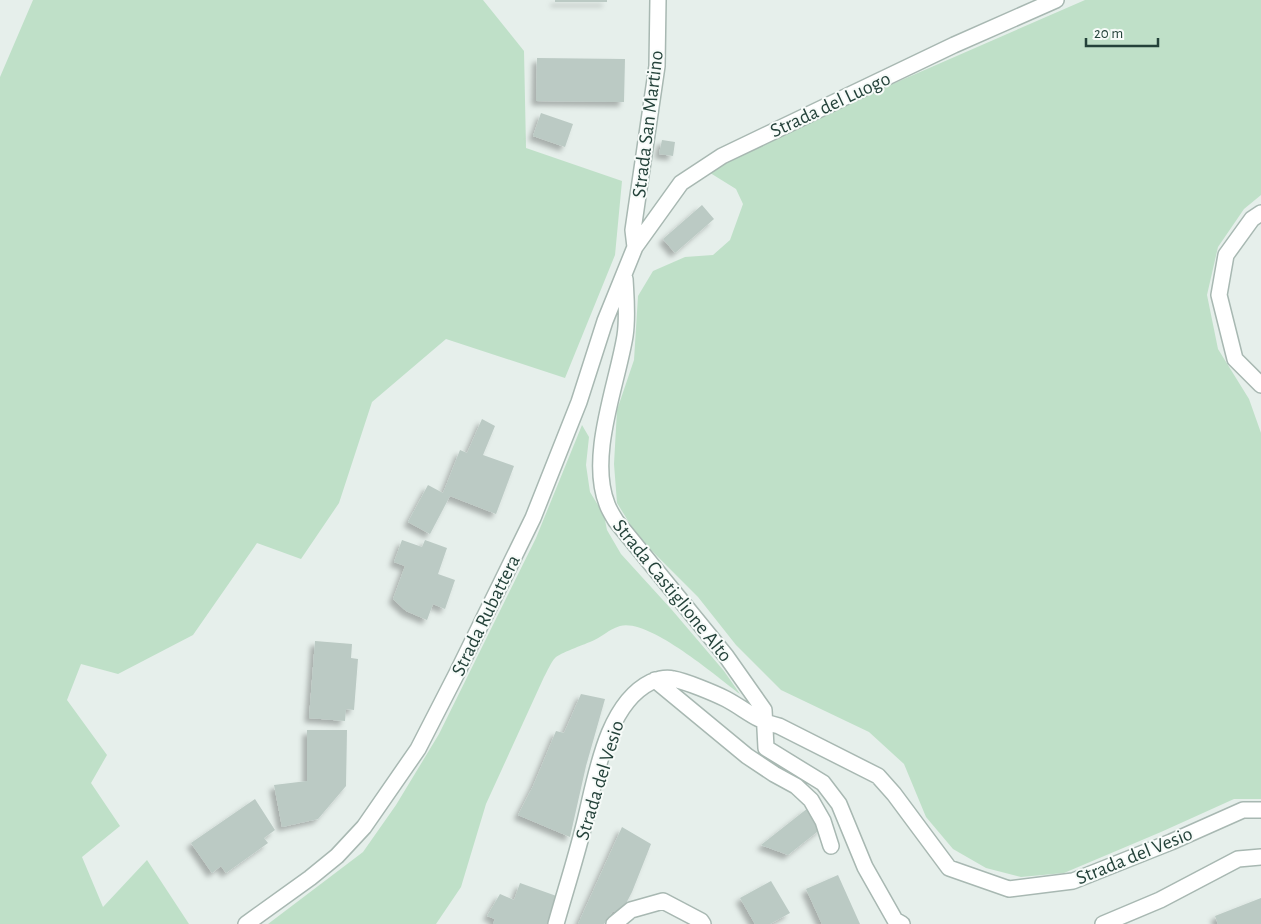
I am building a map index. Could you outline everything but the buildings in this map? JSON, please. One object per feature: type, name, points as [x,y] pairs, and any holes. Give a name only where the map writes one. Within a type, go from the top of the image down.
[{"type":"street","name":"Strada San Martino","points":[[635,247],[634,221],[657,66],[658,0]]},
{"type":"street","name":"Strada del Luogo","points":[[635,247],[681,183],[722,156],[954,45],[1056,0]]},
{"type":"street","points":[[1261,213],[1252,219],[1226,255],[1219,294],[1235,359],[1261,385]]},
{"type":"street","name":"Strada Rubattera","points":[[246,924],[337,856],[364,827],[418,749],[458,673],[533,518],[579,402],[605,321],[635,247]]},
{"type":"street","name":"Strada Castiglione Alto","points":[[625,272],[625,336],[609,406],[602,453],[600,480],[607,505],[616,521],[726,656],[764,710],[765,723]]},
{"type":"street","name":"Strada del Vesio","points":[[556,924],[595,780],[616,717],[642,687],[655,680],[671,678],[725,698],[765,723],[779,726],[878,776],[894,794],[950,868],[1009,889],[1073,881],[1171,842],[1243,810],[1261,810]]},
{"type":"street","points":[[655,680],[747,756],[796,786],[811,800],[823,821],[831,846]]},
{"type":"street","points":[[765,723],[764,736],[766,748],[823,783],[839,804],[865,867],[895,920],[902,924]]},
{"type":"street","points":[[1103,924],[1160,900],[1238,859],[1261,857]]},
{"type":"street","points":[[614,924],[630,910],[663,901],[701,921],[703,924]]},
{"type":"green space","points":[[33,0],[483,0],[524,51],[526,148],[622,181],[615,255],[565,378],[446,339],[372,402],[339,503],[301,559],[257,543],[193,635],[118,674],[81,664],[67,700],[107,755],[91,783],[120,826],[82,857],[103,907],[147,860],[189,924],[0,924],[0,77]]},
{"type":"green space","points":[[1085,0],[1261,0],[1261,195],[1244,209],[1218,247],[1207,295],[1218,349],[1249,399],[1261,433],[1261,799],[1234,799],[1064,873],[1021,877],[986,868],[953,849],[926,817],[904,764],[869,732],[781,690],[736,645],[698,597],[638,537],[617,503],[614,464],[617,410],[634,360],[638,296],[653,271],[685,257],[713,255],[730,240],[743,204],[736,189],[707,171],[826,113]]},
{"type":"green space","points":[[582,425],[589,437],[586,465],[590,492],[604,515],[607,530],[621,554],[724,671],[740,694],[700,663],[665,640],[633,626],[616,627],[594,640],[558,656],[554,660],[544,677],[486,804],[461,887],[436,924],[268,924],[363,852],[396,805],[439,734],[536,538]]}]
